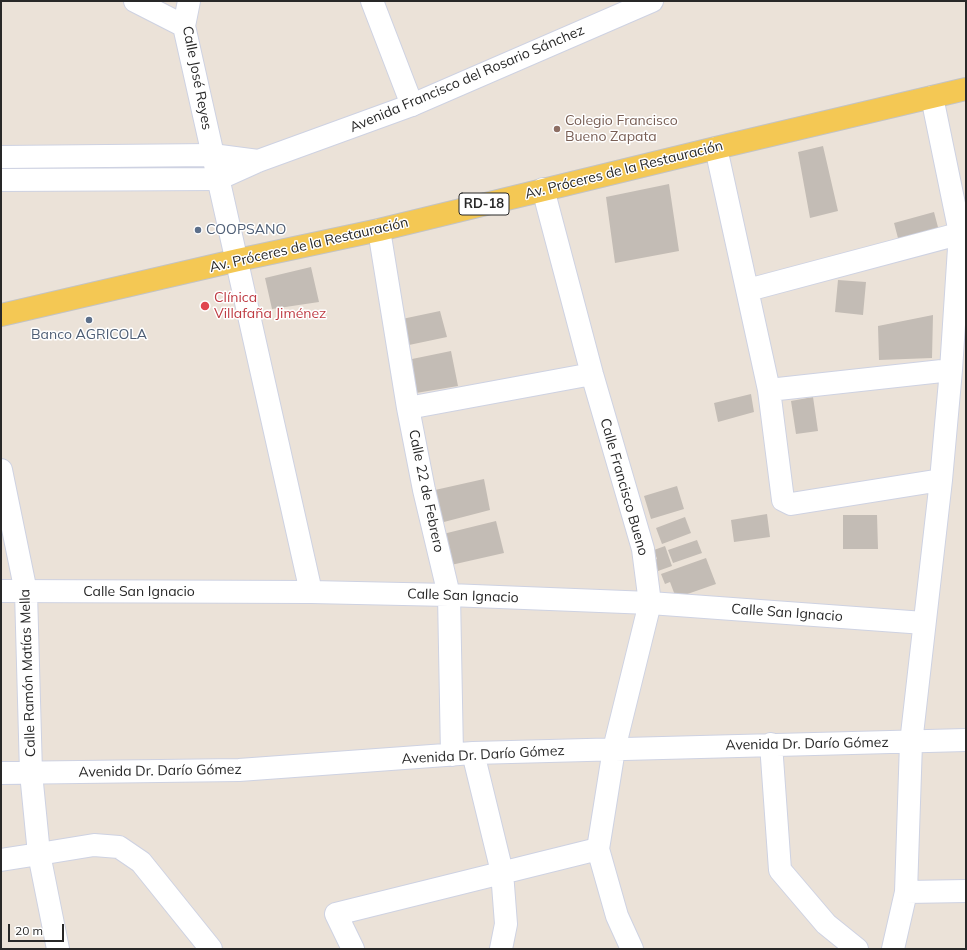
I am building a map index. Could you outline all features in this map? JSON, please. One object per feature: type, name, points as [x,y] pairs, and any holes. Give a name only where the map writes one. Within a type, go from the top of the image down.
[{"type":"main road","name":"Av. Próceres de la Restauración","points":[[1,315],[238,260],[379,230],[544,189],[966,89]]},
{"type":"street","points":[[134,1],[184,26]]},
{"type":"street","name":"Calle José Reyes","points":[[189,1],[184,26],[212,155],[238,260],[311,592]]},
{"type":"street","points":[[372,1],[412,105]]},
{"type":"street","name":"Avenida Francisco del Rosario Sánchez","points":[[1,180],[218,179],[258,161],[412,105],[652,1]]},
{"type":"street","points":[[893,949],[906,892],[911,743],[941,480],[963,233],[932,97]]},
{"type":"street","points":[[716,148],[769,390],[784,500],[791,504],[941,480]]},
{"type":"street","name":"Avenida Francisco del Rosario Sánchez","points":[[1,157],[212,155],[258,161]]},
{"type":"street","name":"Calle Francisco Bueno","points":[[544,189],[592,374],[644,549],[650,603],[614,749],[598,849],[617,916],[632,949]]},
{"type":"street","name":"Calle 22 de Febrero","points":[[379,230],[408,408],[424,490],[449,595],[463,754],[502,872],[506,924],[501,949]]},
{"type":"street","points":[[748,290],[963,233]]},
{"type":"street","points":[[769,390],[951,370]]},
{"type":"street","points":[[408,408],[592,374]]},
{"type":"street","name":"Calle Ramón Matías Mella","points":[[1,470],[26,592],[31,773],[39,854],[58,949]]},
{"type":"street","name":"Calle San Ignacio","points":[[1,591],[311,592],[449,595],[650,603],[924,623]]},
{"type":"street","name":"Avenida Dr. Darío Gómez","points":[[1,773],[239,770],[463,754],[771,744],[911,743],[966,740]]},
{"type":"street","points":[[771,744],[780,870],[826,924],[857,949]]},
{"type":"street","points":[[1,860],[94,844],[119,846],[141,862],[211,949]]},
{"type":"street","points":[[354,949],[336,914],[598,849]]},
{"type":"street","points":[[906,892],[966,891]]},
{"type":"building","points":[[823,146],[838,211],[810,218],[798,152]]},
{"type":"building","points":[[669,184],[679,251],[615,263],[606,197]]},
{"type":"building","points":[[934,212],[939,231],[899,242],[894,223]]},
{"type":"building","points":[[311,267],[319,302],[272,309],[265,278]]},
{"type":"building","points":[[838,280],[866,282],[863,315],[835,312]]},
{"type":"building","points":[[440,311],[447,337],[409,345],[402,319]]},
{"type":"building","points":[[933,315],[932,358],[879,360],[878,326]]},
{"type":"building","points":[[451,351],[458,386],[416,393],[412,359]]},
{"type":"building","points":[[751,394],[754,412],[718,422],[714,403]]},
{"type":"building","points":[[813,397],[818,431],[796,434],[791,401]]},
{"type":"building","points":[[484,479],[490,510],[440,523],[435,490]]},
{"type":"building","points":[[677,486],[684,509],[651,519],[644,496]]},
{"type":"building","points":[[767,514],[770,537],[734,542],[731,520]]},
{"type":"building","points":[[843,515],[877,515],[878,549],[843,549]]},
{"type":"building","points":[[685,517],[691,533],[662,544],[656,528]]},
{"type":"building","points":[[496,521],[504,553],[451,565],[443,534]]},
{"type":"building","points":[[697,540],[702,553],[673,563],[668,550]]},
{"type":"building","points":[[665,546],[672,566],[658,571],[654,560],[657,559],[654,550]]},
{"type":"building","points":[[706,558],[716,584],[676,598],[670,582],[665,584],[661,574]]},
{"type":"place","name":"Colegio Francisco Bueno Zapata","points":[[557,129]]},
{"type":"place","name":"COOPSANO","points":[[198,230]]},
{"type":"place","name":"Clínica Villafaña Jiménez","points":[[205,306]]},
{"type":"place","name":"Banco AGRICOLA","points":[[89,320]]}]
